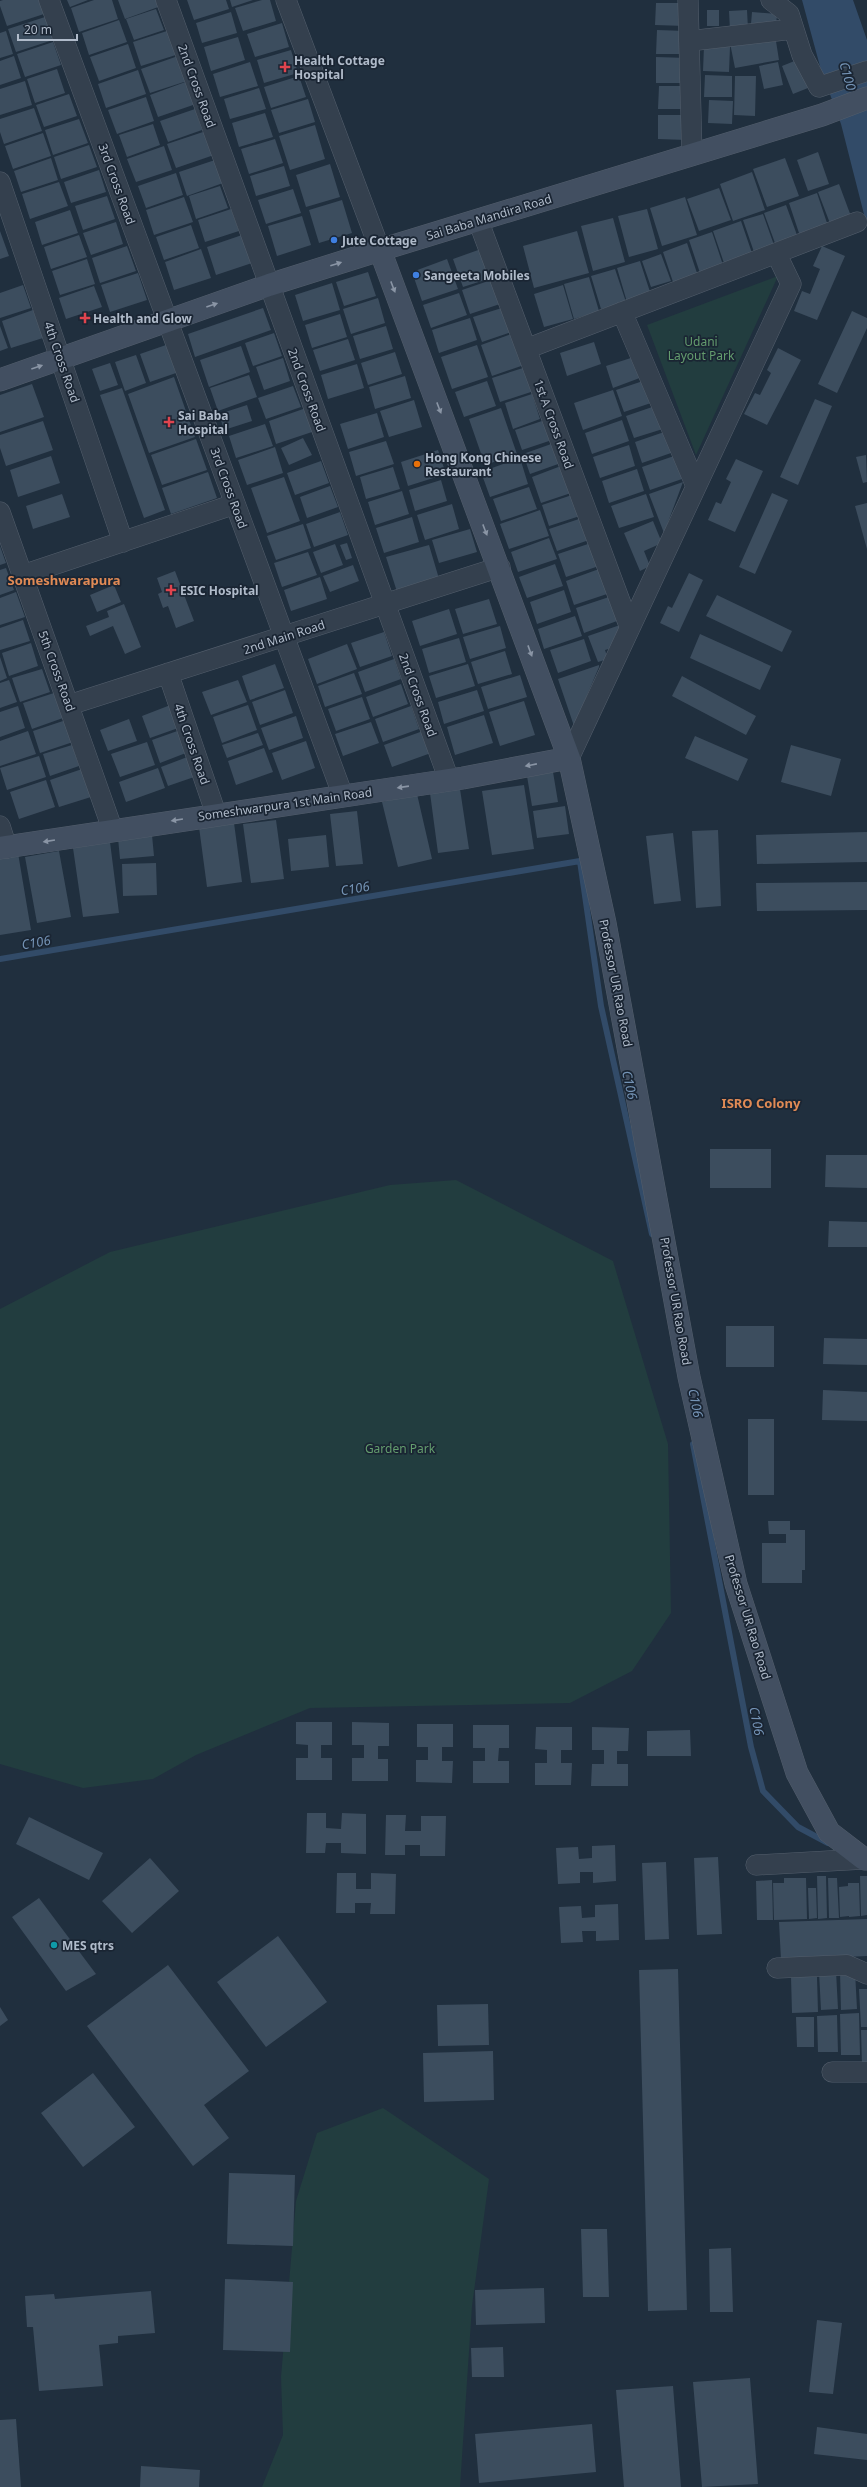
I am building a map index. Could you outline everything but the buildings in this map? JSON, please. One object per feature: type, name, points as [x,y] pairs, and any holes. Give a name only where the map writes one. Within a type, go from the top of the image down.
[{"type":"street","name":"3rd Cross Road","points":[[49,0],[343,796]]},
{"type":"street","name":"2nd Cross Road","points":[[166,0],[449,780]]},
{"type":"street","points":[[286,0],[380,250]]},
{"type":"street","points":[[688,0],[692,155]]},
{"type":"street","points":[[771,0],[789,14],[802,55],[819,86],[867,71]]},
{"type":"street","points":[[689,41],[793,29]]},
{"type":"street","name":"Sai Baba Mandira Road","points":[[0,380],[270,286],[380,250],[822,115],[867,98]]},
{"type":"street","name":"4th Cross Road","points":[[0,182],[123,542]]},
{"type":"street","name":"1st A Cross Road","points":[[478,220],[630,628]]},
{"type":"street","points":[[526,349],[857,222]]},
{"type":"street","name":"Professor UR Rao Road","points":[[380,250],[500,567],[569,758],[606,931],[689,1376],[736,1584],[797,1773],[829,1832],[865,1859]]},
{"type":"street","points":[[569,758],[791,284],[776,253]]},
{"type":"street","points":[[622,312],[696,486]]},
{"type":"street","points":[[23,575],[236,504]]},
{"type":"street","name":"5th Cross Road","points":[[0,512],[114,831]]},
{"type":"street","name":"2nd Main Road","points":[[69,705],[500,567]]},
{"type":"street","name":"4th Cross Road","points":[[168,673],[216,814]]},
{"type":"street","name":"Someshwarpura 1st Main Road","points":[[4,848],[216,814],[449,780],[569,758]]},
{"type":"street","points":[[0,826],[4,848]]},
{"type":"street","points":[[756,1865],[865,1859]]},
{"type":"street","points":[[777,1968],[847,1965],[867,1974]]},
{"type":"street","points":[[832,2072],[867,2072]]},
{"type":"green space","name":"Udani Layout Park","points":[[778,276],[696,455],[647,325]]},
{"type":"green space","name":"Garden Park","points":[[456,1180],[613,1261],[668,1444],[671,1613],[632,1671],[570,1703],[310,1708],[196,1755],[153,1779],[83,1788],[0,1764],[0,1309],[110,1252],[390,1185]]},
{"type":"green space","points":[[383,2108],[489,2179],[472,2306],[460,2487],[262,2487],[283,2435],[281,2377],[296,2201],[317,2133]]},
{"type":"water","name":"C100","points":[[802,0],[853,0],[867,40],[867,226],[841,124],[821,70]]},
{"type":"waterway","name":"C106","points":[[0,959],[580,861],[601,1006],[652,1234]]},
{"type":"waterway","name":"C106","points":[[693,1444],[751,1747],[763,1791],[798,1827],[828,1843]]},
{"type":"place","name":"Health Cottage Hospital","points":[[285,67]]},
{"type":"place","name":"Jute Cottage","points":[[334,240]]},
{"type":"place","name":"Sangeeta Mobiles","points":[[416,275]]},
{"type":"place","name":"Health and Glow","points":[[85,318]]},
{"type":"place","name":"Sai Baba Hospital","points":[[169,422]]},
{"type":"place","name":"Hong Kong Chinese Restaurant","points":[[417,464]]},
{"type":"place","name":"ESIC Hospital","points":[[171,590]]},
{"type":"place","name":"MES qtrs","points":[[54,1945]]},
{"type":"district","name":"Someshwarapura","points":[[64,580]]},
{"type":"district","name":"ISRO Colony","points":[[761,1103]]}]
